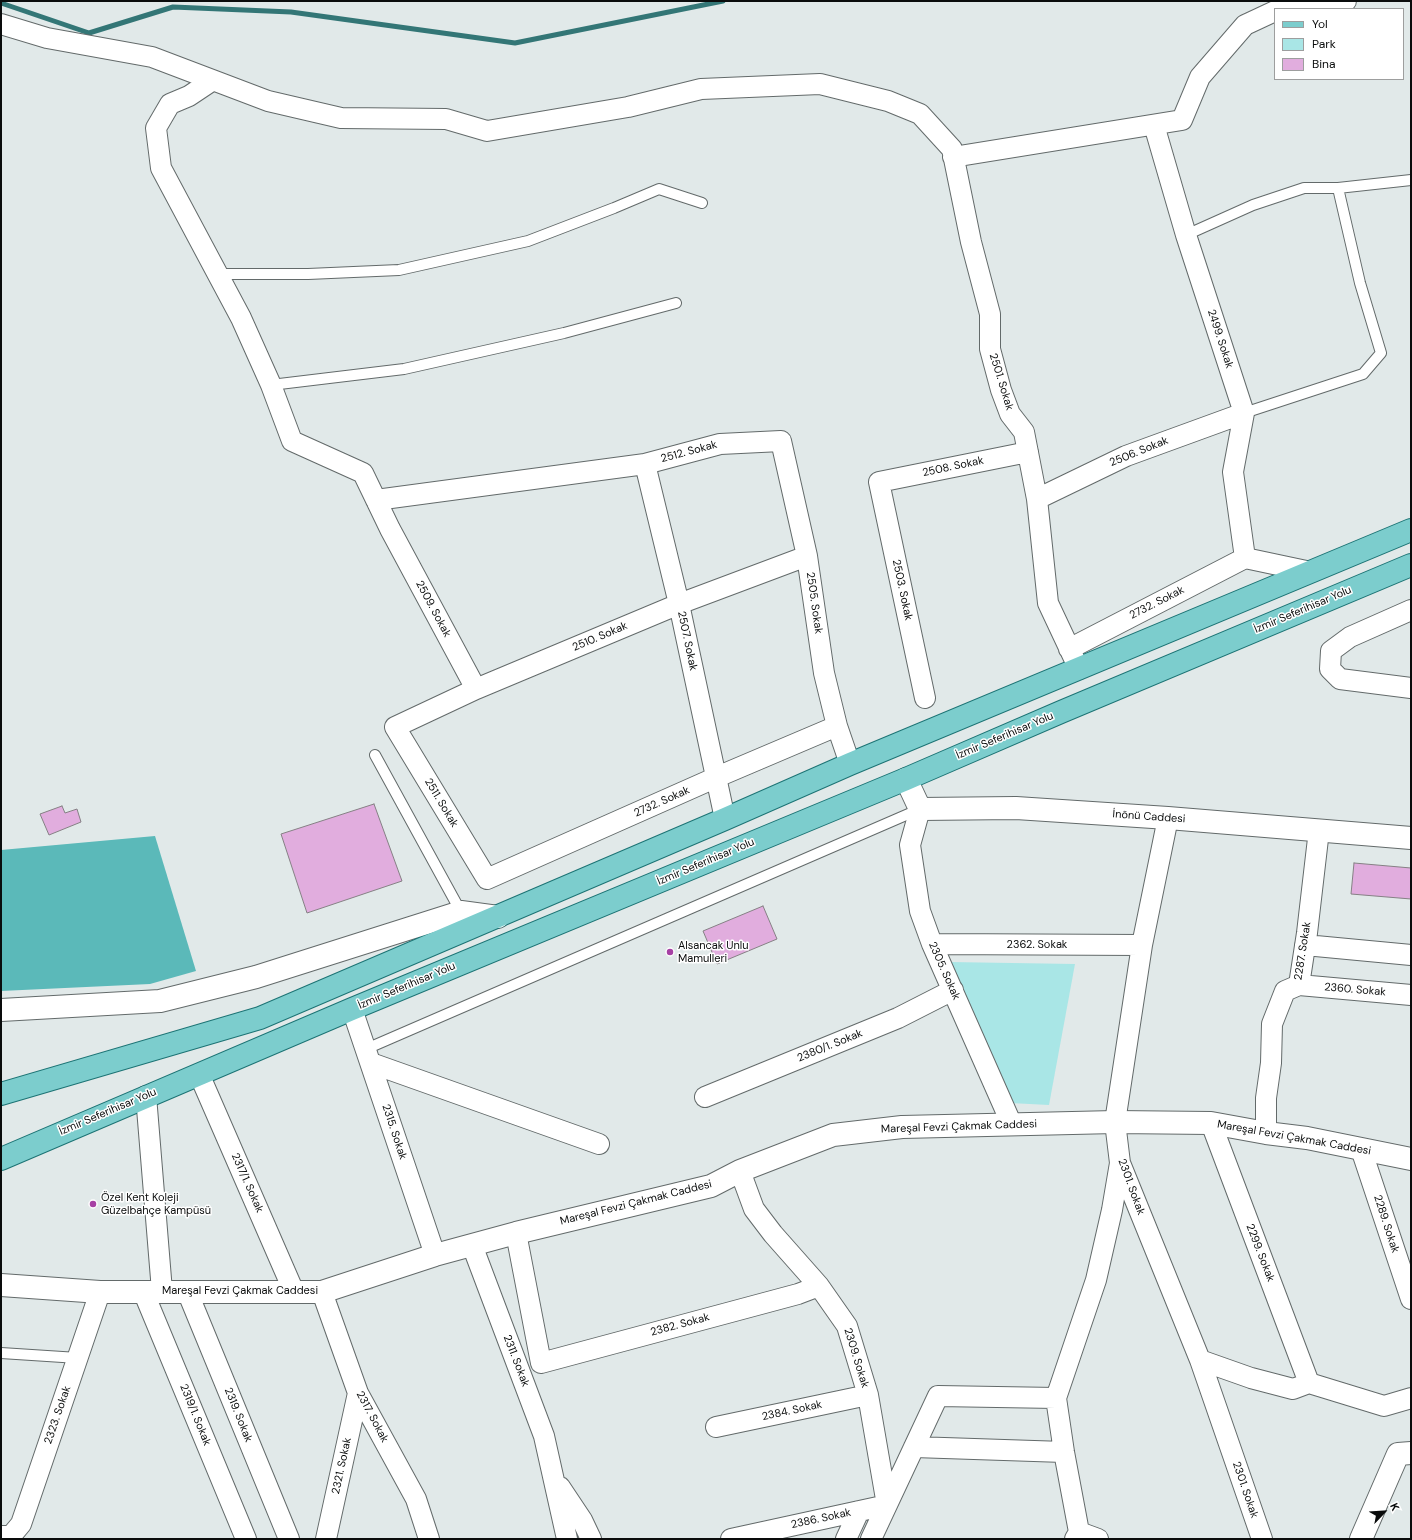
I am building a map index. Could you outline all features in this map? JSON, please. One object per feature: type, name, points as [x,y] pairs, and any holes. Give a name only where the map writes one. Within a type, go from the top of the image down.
[{"type":"main road","points":[[1,1094],[260,1018],[498,917],[850,764],[1411,530]]},
{"type":"main road","name":"İzmir Seferihisar Yolu","points":[[1,1158],[352,1009],[906,779],[1061,712],[1411,565]]},
{"type":"street","points":[[1282,8],[1292,3],[1346,1]]},
{"type":"street","points":[[953,157],[1182,120],[1200,77],[1246,25],[1274,11]]},
{"type":"street","name":"2501. Sokak","points":[[1,24],[46,38],[152,57],[268,101],[341,118],[446,119],[487,131],[628,107],[701,89],[820,84],[888,101],[920,114],[952,149],[971,242],[990,314],[990,349],[1005,402],[1010,414],[1024,432],[1037,499],[1048,603],[1079,669]]},
{"type":"street","name":"2509. Sokak","points":[[213,80],[188,96],[170,104],[156,128],[161,168],[241,318],[271,386],[292,441],[363,473],[390,529],[476,689]]},
{"type":"street","name":"2499. Sokak","points":[[1154,125],[1186,235],[1244,413],[1233,472],[1245,558]]},
{"type":"street","name":"2506. Sokak","points":[[1037,499],[1126,456],[1244,413]]},
{"type":"street","name":"2512. Sokak","points":[[376,500],[645,464],[720,444],[781,441]]},
{"type":"street","name":"2505. Sokak","points":[[781,441],[807,556],[824,673],[837,726],[850,764]]},
{"type":"street","name":"2508. Sokak","points":[[879,482],[1028,452]]},
{"type":"street","name":"2507. Sokak","points":[[645,464],[679,604],[725,819]]},
{"type":"street","name":"2503. Sokak","points":[[879,482],[925,698]]},
{"type":"street","name":"2510. Sokak","points":[[395,726],[476,689],[679,604],[807,556]]},
{"type":"street","points":[[1245,558],[1311,572]]},
{"type":"street","name":"2732. Sokak","points":[[1069,648],[1245,558]]},
{"type":"street","points":[[1411,610],[1350,637],[1331,652],[1330,669],[1340,679],[1411,688]]},
{"type":"street","name":"2511. Sokak","points":[[395,726],[487,879]]},
{"type":"street","name":"2732. Sokak","points":[[487,879],[717,777],[837,726]]},
{"type":"street","points":[[906,779],[920,809]]},
{"type":"street","name":"İnönü Caddesi","points":[[920,809],[1016,808],[1168,818],[1411,838]]},
{"type":"street","name":"2305. Sokak","points":[[920,809],[910,845],[920,911],[932,944],[1012,1125]]},
{"type":"street","name":"2301. Sokak","points":[[1168,818],[1142,945],[1115,1122],[1120,1163],[1200,1360],[1262,1539]]},
{"type":"street","name":"2287. Sokak","points":[[1266,1133],[1266,1098],[1271,1062],[1272,1024],[1285,991],[1299,985],[1319,830]]},
{"type":"street","points":[[1,1010],[160,1001],[256,977],[460,912],[498,917]]},
{"type":"street","name":"2362. Sokak","points":[[932,944],[1142,945]]},
{"type":"street","points":[[1305,945],[1411,954]]},
{"type":"street","name":"2360. Sokak","points":[[1299,985],[1411,995]]},
{"type":"street","name":"2380/1. Sokak","points":[[705,1097],[898,1018],[953,990]]},
{"type":"street","name":"2315. Sokak","points":[[352,1009],[435,1256]]},
{"type":"street","points":[[369,1056],[599,1144]]},
{"type":"street","name":"2317/1. Sokak","points":[[199,1074],[294,1292]]},
{"type":"street","name":"2319/1. Sokak","points":[[146,1096],[153,1291],[246,1539]]},
{"type":"street","name":"Mareşal Fevzi Çakmak Caddesi","points":[[1,1285],[100,1292],[322,1292],[435,1256],[516,1233],[711,1186],[740,1171],[833,1135],[902,1127],[1115,1122],[1211,1123],[1266,1133],[1307,1138],[1411,1159]]},
{"type":"street","name":"2299. Sokak","points":[[1211,1123],[1309,1383]]},
{"type":"street","name":"2289. Sokak","points":[[1361,1149],[1411,1299]]},
{"type":"street","points":[[1098,1539],[1077,1535],[1056,1398],[1096,1280],[1112,1210],[1120,1163]]},
{"type":"street","name":"2309. Sokak","points":[[740,1171],[754,1210],[819,1286],[847,1326],[868,1395],[887,1505]]},
{"type":"street","name":"2311. Sokak","points":[[516,1233],[541,1363]]},
{"type":"street","name":"2311. Sokak","points":[[472,1245],[544,1436],[567,1539]]},
{"type":"street","name":"2382. Sokak","points":[[541,1363],[798,1294],[819,1286]]},
{"type":"street","name":"2319. Sokak","points":[[187,1291],[289,1539]]},
{"type":"street","name":"2323. Sokak","points":[[6,1536],[21,1524],[100,1292]]},
{"type":"street","name":"2317. Sokak","points":[[322,1292],[358,1392],[416,1499],[429,1539]]},
{"type":"street","points":[[1200,1360],[1252,1378],[1293,1389],[1309,1383],[1384,1406],[1411,1398]]},
{"type":"street","name":"2321. Sokak","points":[[326,1539],[358,1392]]},
{"type":"street","name":"2384. Sokak","points":[[716,1427],[868,1395]]},
{"type":"street","points":[[871,1539],[938,1396],[1056,1398]]},
{"type":"street","points":[[914,1447],[1064,1452]]},
{"type":"street","points":[[1361,1539],[1405,1454]]},
{"type":"street","points":[[554,1479],[582,1520],[591,1539]]},
{"type":"street","name":"2386. Sokak","points":[[731,1539],[887,1505]]},
{"type":"street","points":[[846,1539],[859,1511]]},
{"type":"lane","points":[[1186,235],[1253,206],[1304,188],[1338,188],[1411,180]]},
{"type":"lane","points":[[1244,413],[1363,374],[1381,353],[1360,283],[1338,188]]},
{"type":"lane","points":[[218,274],[308,274],[399,270],[528,241],[659,189],[702,203]]},
{"type":"lane","points":[[271,386],[404,369],[564,333],[676,303]]},
{"type":"lane","points":[[375,755],[460,912]]},
{"type":"lane","points":[[369,1056],[920,809]]},
{"type":"lane","points":[[1,1354],[78,1358]]},
{"type":"green space","points":[[949,962],[1075,964],[1049,1105],[1010,1103]]},
{"type":"shaded area","points":[[155,836],[196,971],[150,984],[1,991],[1,850]]},
{"type":"building","points":[[374,804],[402,881],[307,913],[281,834]]},
{"type":"building","points":[[62,806],[65,813],[77,809],[81,822],[49,835],[40,814]]},
{"type":"building","points":[[1354,863],[1411,868],[1411,899],[1351,894]]},
{"type":"building","points":[[763,906],[777,939],[717,964],[703,931]]},
{"type":"waterway","points":[[1,3],[89,33],[173,7],[291,12],[515,43],[723,1]]},
{"type":"place","name":"Alsancak Unlu Mamulleri","points":[[670,952]]},
{"type":"place","name":"Özel Kent Koleji Güzelbahçe Kampüsü","points":[[93,1204]]}]
